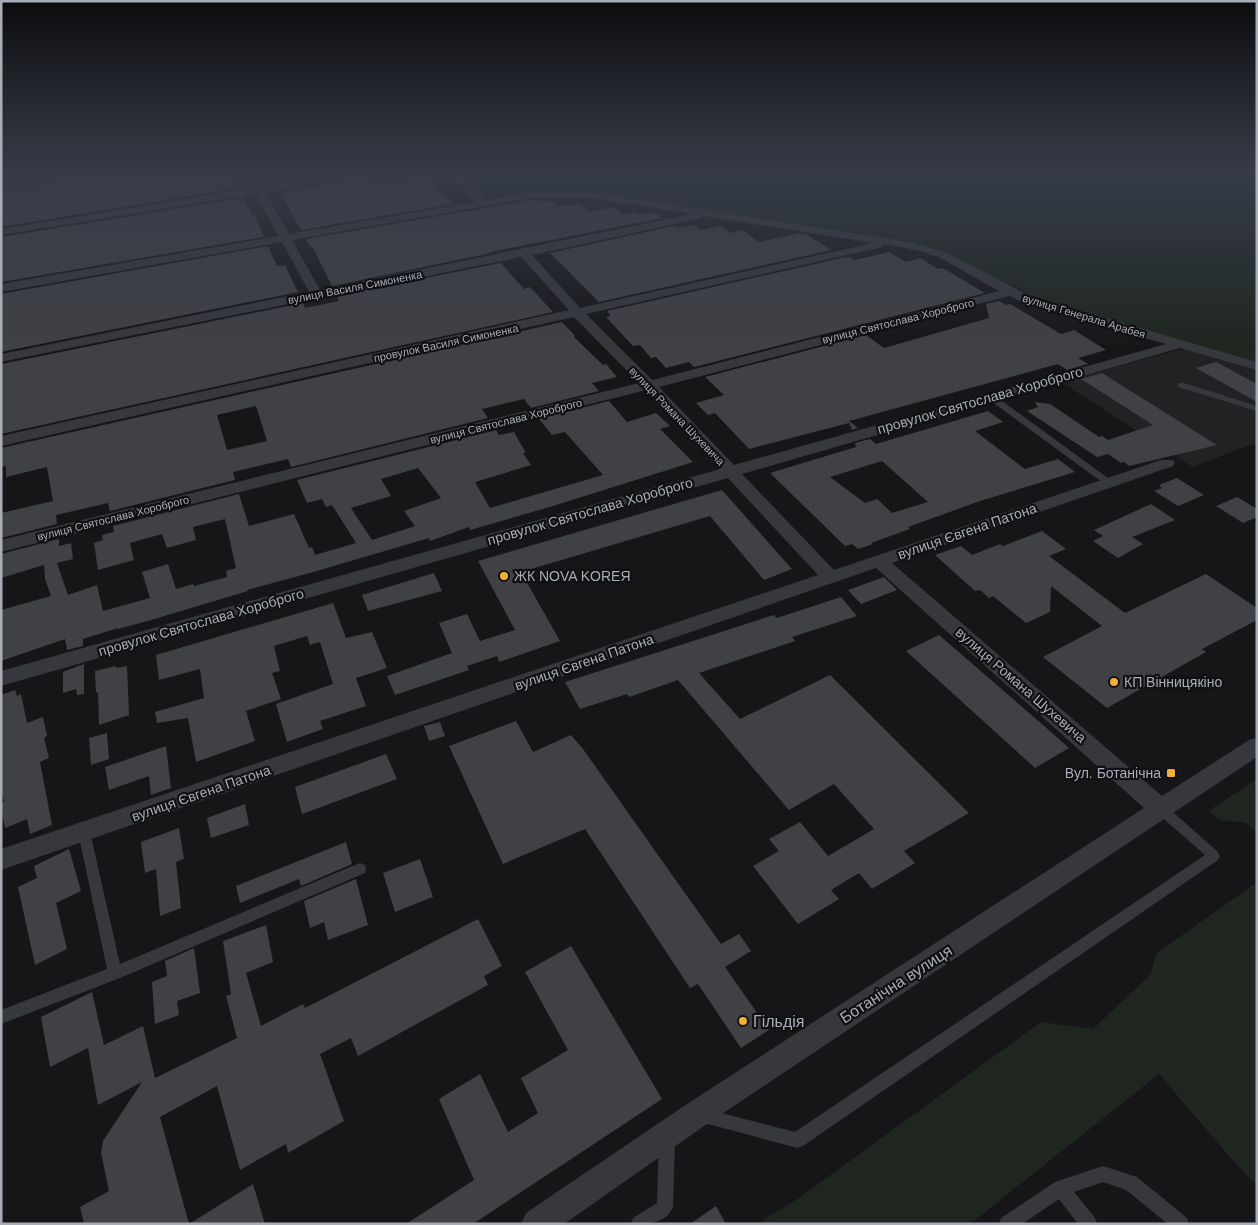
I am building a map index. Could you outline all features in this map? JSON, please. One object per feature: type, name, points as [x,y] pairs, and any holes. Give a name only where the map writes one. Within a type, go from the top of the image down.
[{"type":"street","points":[[283,232],[317,295]]},
{"type":"street","name":"вулиця Генерала Арабея","points":[[1,288],[318,232]]},
{"type":"street","name":"вулиця Василя Симоненка","points":[[1,358],[623,232]]},
{"type":"street","name":"вулиця Генерала Арабея","points":[[826,232],[928,250],[943,255],[1009,292],[1026,299],[1257,366]]},
{"type":"street","name":"провулок Василя Симоненка","points":[[1,441],[890,242]]},
{"type":"street","name":"вулиця Романа Шухевича","points":[[524,253],[578,313],[830,578]]},
{"type":"street","name":"вулиця Святослава Хороброго","points":[[1,546],[648,385],[1009,292]]},
{"type":"street","name":"провулок Святослава Хороброго","points":[[1,679],[1179,344]]},
{"type":"street","name":"вулиця Євгена Патона","points":[[1,860],[1167,463]]},
{"type":"street","name":"вулиця Романа Шухевича","points":[[880,561],[1161,809]]},
{"type":"street","name":"Ботанічна вулиця","points":[[537,1224],[697,1114],[1257,746]]},
{"type":"lane","points":[[1181,384],[1257,409]]},
{"type":"lane","points":[[990,397],[1109,483]]},
{"type":"lane","points":[[697,1114],[797,1140],[1214,856],[1161,809]]},
{"type":"lane","points":[[84,832],[115,973]]},
{"type":"lane","points":[[1,1018],[115,973],[360,869]]},
{"type":"lane","points":[[639,1224],[665,1206],[667,1134]]},
{"type":"lane","points":[[1007,1224],[1061,1188],[1103,1174],[1131,1183],[1181,1224]]},
{"type":"lane","points":[[1061,1188],[1089,1224]]},
{"type":"shaded area","points":[[819,232],[1257,232],[1257,366],[1036,301],[1015,286],[999,284],[928,250]]},
{"type":"shaded area","points":[[1182,349],[1196,351],[1257,369],[1257,447],[1252,444],[1193,467],[1061,382]]},
{"type":"shaded area","points":[[1257,779],[1257,833],[1246,823],[1220,820],[1208,811]]},
{"type":"shaded area","points":[[1257,882],[1257,1186],[1159,1074],[970,1224],[761,1224],[769,1216],[796,1200],[1041,1022],[1093,1029],[1150,975],[1157,953]]},
{"type":"building","points":[[31,232],[262,232],[264,237],[1,282],[1,237]]},
{"type":"building","points":[[345,232],[590,232],[332,286],[312,246],[310,247],[306,239]]},
{"type":"building","points":[[646,232],[745,232],[759,242],[799,233],[806,234],[831,250],[599,302],[550,253]]},
{"type":"building","points":[[268,246],[277,266],[285,265],[298,292],[1,352],[1,294]]},
{"type":"building","points":[[889,252],[906,262],[920,258],[938,269],[943,268],[985,293],[694,367],[689,362],[666,368],[656,357],[651,358],[640,345],[633,346],[606,317],[611,316],[607,311],[842,258],[850,257],[855,260]]},
{"type":"building","points":[[501,263],[524,289],[530,287],[553,312],[1,434],[1,364],[303,303],[305,308],[339,301],[337,296]]},
{"type":"building","points":[[999,301],[1007,305],[1010,304],[1061,334],[1074,330],[1106,350],[1078,358],[1088,364],[1067,370],[1058,364],[849,421],[858,428],[852,430],[849,423],[749,449],[715,413],[708,415],[696,403],[724,395],[705,377],[866,335],[884,348],[989,318],[986,304]]},
{"type":"building","points":[[562,322],[574,337],[603,365],[606,364],[617,377],[592,383],[599,391],[531,408],[524,399],[482,409],[488,418],[291,467],[288,459],[233,472],[235,480],[110,511],[108,503],[56,515],[57,524],[1,538],[1,513],[53,501],[47,467],[6,477],[6,466],[1,467],[1,448]],"holes":[[[256,406],[267,441],[227,450],[217,415]]]},
{"type":"building","points":[[1216,362],[1257,384],[1257,402],[1196,368]]},
{"type":"building","points":[[1102,373],[1217,445],[1129,466],[1108,454],[1097,457],[1027,411],[1038,407],[1035,402],[1050,404],[1099,437],[1102,436],[1108,440],[1153,425],[1081,379]]},
{"type":"building","points":[[609,401],[627,422],[656,413],[670,426],[660,429],[693,462],[470,530],[469,527],[430,541],[429,538],[118,628],[83,639],[83,646],[67,650],[65,639],[1,661],[1,610],[51,596],[45,579],[44,565],[1,578],[1,554],[59,539],[59,546],[71,543],[73,559],[57,563],[68,595],[97,585],[103,611],[150,598],[142,572],[168,564],[176,589],[227,577],[226,571],[236,568],[225,519],[193,527],[196,540],[167,548],[162,534],[130,543],[134,560],[98,570],[94,543],[103,540],[102,535],[114,532],[113,526],[239,494],[249,526],[294,514],[309,548],[312,547],[315,555],[356,543],[332,505],[326,507],[322,499],[307,503],[297,480],[496,430],[499,435],[514,432],[526,453],[523,453],[531,465],[475,482],[490,508],[603,475],[565,432],[552,435],[539,419]],"holes":[[[418,468],[441,498],[404,511],[415,526],[372,540],[351,508],[391,496],[381,479]]]},
{"type":"building","points":[[988,411],[1003,422],[975,431],[1025,469],[1058,459],[1075,472],[980,501],[908,527],[910,529],[858,549],[852,544],[845,546],[770,473],[856,447],[855,443],[870,439],[876,444]],"holes":[[[882,461],[928,502],[892,513],[877,499],[865,503],[830,477]]]},
{"type":"building","points":[[1177,478],[1204,495],[1178,506],[1154,491],[1162,488],[1159,485]]},
{"type":"building","name":"ЖК NOVA KOREЯ","points":[[722,490],[792,569],[764,580],[710,516],[521,572],[560,641],[499,662],[497,656],[467,666],[469,670],[395,695],[387,676],[452,653],[439,623],[467,614],[480,641],[515,630],[478,561]]},
{"type":"building","points":[[1237,497],[1257,509],[1257,517],[1243,523],[1216,506]]},
{"type":"building","points":[[1151,504],[1175,520],[1132,537],[1143,544],[1118,558],[1093,541],[1103,536],[1094,530]]},
{"type":"building","points":[[1042,531],[1066,549],[1049,556],[1125,613],[1206,574],[1257,608],[1257,620],[1202,649],[1206,652],[1107,708],[1043,657],[1102,626],[1051,586],[1050,612],[1026,623],[993,596],[989,598],[980,590],[975,591],[935,555],[961,546],[972,555],[1000,544],[1003,546]]},
{"type":"building","points":[[434,573],[442,591],[368,611],[362,595]]},
{"type":"building","points":[[884,577],[897,590],[861,604],[848,590]]},
{"type":"building","points":[[841,597],[857,616],[792,637],[795,641],[699,673],[740,719],[830,675],[969,813],[904,851],[915,863],[872,889],[859,873],[831,890],[839,899],[798,924],[753,866],[779,851],[769,839],[800,822],[828,856],[874,829],[834,784],[789,810],[678,680],[629,697],[627,694],[580,709],[565,682],[774,615],[777,618]]},
{"type":"building","points":[[333,603],[346,638],[372,632],[387,668],[356,678],[366,706],[320,721],[323,729],[287,742],[276,704],[333,684],[320,642],[310,645],[307,636],[274,646],[280,671],[272,673],[281,699],[246,711],[255,741],[196,762],[188,718],[157,723],[155,712],[204,698],[200,669],[159,680],[156,655]]},
{"type":"building","points":[[939,635],[1069,748],[1035,768],[906,651]]},
{"type":"building","points":[[84,664],[84,694],[77,695],[76,689],[63,693],[63,672]]},
{"type":"building","points":[[116,666],[116,668],[127,666],[129,715],[99,725],[95,671]]},
{"type":"building","points":[[15,690],[17,696],[21,694],[27,723],[43,717],[47,736],[44,738],[49,758],[40,762],[52,825],[30,834],[27,819],[5,828],[1,807],[1,803],[4,802],[1,788],[1,695]]},
{"type":"building","points":[[516,721],[533,752],[571,735],[583,749],[721,944],[739,934],[751,951],[725,967],[769,1030],[741,1048],[698,984],[690,988],[585,829],[503,864],[449,746]]},
{"type":"building","points":[[440,722],[445,736],[429,741],[424,726]]},
{"type":"building","points":[[107,733],[109,759],[91,765],[89,738]]},
{"type":"building","points":[[166,746],[171,788],[151,795],[149,776],[109,790],[105,767]]},
{"type":"building","points":[[386,754],[397,779],[302,814],[295,787]]},
{"type":"building","points":[[245,804],[249,825],[211,838],[207,818]]},
{"type":"building","points":[[179,828],[184,859],[176,862],[181,908],[160,916],[156,869],[145,873],[141,842]]},
{"type":"building","points":[[346,842],[352,864],[301,886],[299,879],[240,903],[236,886]]},
{"type":"building","points":[[69,849],[81,891],[56,903],[67,949],[35,965],[18,887],[37,878],[34,866]]},
{"type":"building","points":[[420,859],[433,897],[395,912],[383,873]]},
{"type":"building","points":[[356,879],[368,925],[328,940],[324,922],[310,928],[304,901]]},
{"type":"building","points":[[478,919],[502,966],[484,976],[488,985],[358,1056],[351,1038],[320,1054],[344,1121],[288,1153],[286,1144],[240,1170],[217,1086],[160,1117],[189,1224],[84,1224],[80,1207],[109,1191],[101,1153],[103,1141],[142,1082],[98,1105],[88,1048],[50,1067],[41,1017],[92,992],[104,1045],[143,1026],[155,1078],[237,1038],[226,996],[231,994],[223,941],[266,925],[273,962],[246,973],[261,1026],[303,1004],[305,1008]]},
{"type":"building","points":[[571,946],[662,1099],[473,1224],[406,1224],[474,1180],[439,1099],[480,1074],[508,1132],[538,1113],[521,1078],[568,1050],[525,972]]},
{"type":"building","points":[[194,948],[200,993],[177,1001],[179,1015],[155,1024],[152,982],[167,976],[165,961]]},
{"type":"building","points":[[253,1184],[265,1224],[189,1224]]},
{"type":"building","points":[[716,1206],[726,1224],[690,1224]]},
{"type":"place","name":"ЖК NOVA KOREЯ","points":[[504,576]]},
{"type":"place","name":"КП Вінницякіно","points":[[1114,682]]},
{"type":"place","name":"Вул. Ботанічна","points":[[1171,773]]},
{"type":"place","name":"Гільдія","points":[[743,1021]]}]
